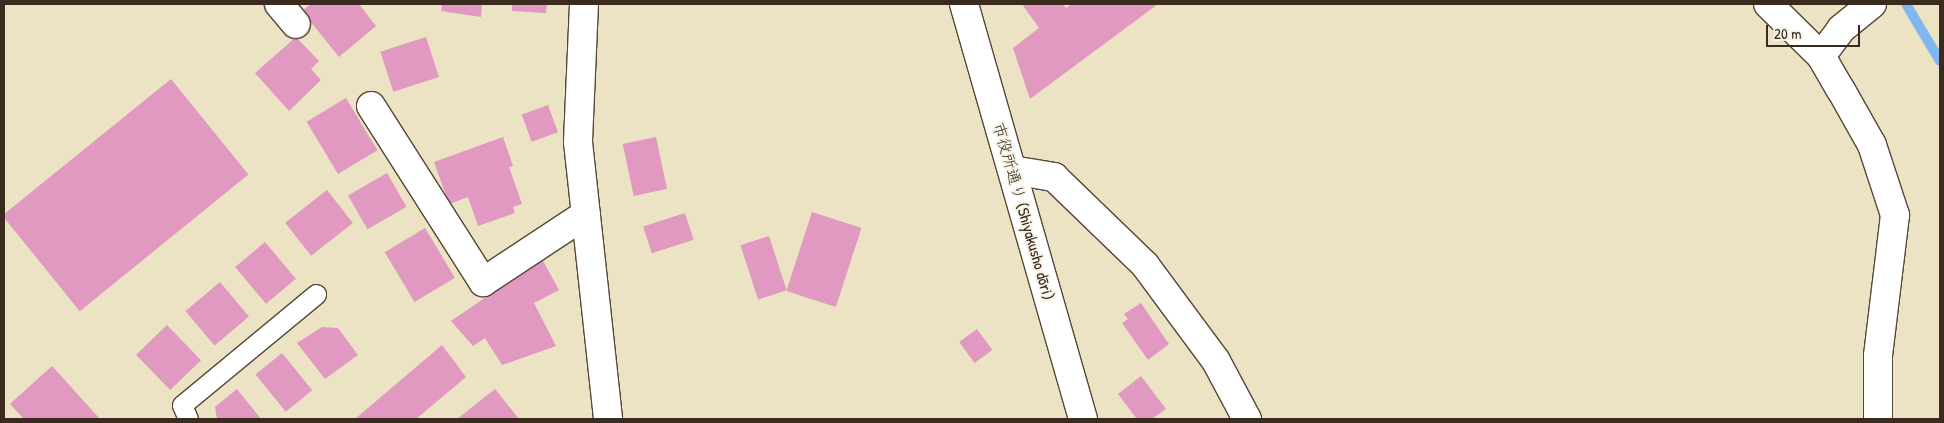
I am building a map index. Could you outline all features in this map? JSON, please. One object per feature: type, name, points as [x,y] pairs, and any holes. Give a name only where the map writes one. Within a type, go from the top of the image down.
[{"type":"street","points":[[279,4],[296,24]]},
{"type":"street","points":[[584,4],[578,142],[608,419]]},
{"type":"street","name":"市役所通り (Shiyakusho dōri)","points":[[964,4],[1083,419]]},
{"type":"street","points":[[1768,4],[1821,56],[1872,145],[1895,215],[1878,356],[1878,419]]},
{"type":"street","points":[[1821,56],[1841,29],[1872,4]]},
{"type":"street","points":[[371,106],[483,282],[586,214]]},
{"type":"street","points":[[1012,170],[1054,176],[1144,266],[1216,361],[1247,419]]},
{"type":"lane","points":[[188,419],[182,405],[316,294]]},
{"type":"building","points":[[311,4],[359,4],[376,26],[339,57],[302,11]]},
{"type":"building","points":[[442,4],[482,4],[481,17],[441,11]]},
{"type":"building","points":[[512,4],[547,4],[546,13],[512,11]]},
{"type":"building","points":[[1022,4],[1063,4],[1066,8],[1072,4],[1158,4],[1030,99],[1013,48],[1039,28]]},
{"type":"building","points":[[296,37],[319,61],[311,69],[321,80],[289,111],[255,73]]},
{"type":"building","points":[[426,37],[439,77],[393,92],[380,52]]},
{"type":"building","points":[[171,79],[248,175],[80,311],[4,218],[4,214]]},
{"type":"building","points":[[346,98],[377,150],[338,174],[307,122]]},
{"type":"building","points":[[548,105],[558,132],[532,142],[522,115]]},
{"type":"building","points":[[503,137],[513,166],[509,167],[522,204],[513,207],[515,213],[478,226],[468,197],[449,204],[434,162]]},
{"type":"building","points":[[656,137],[667,189],[634,196],[623,144]]},
{"type":"building","points":[[387,173],[406,207],[368,229],[348,196]]},
{"type":"building","points":[[327,190],[353,223],[311,256],[285,223]]},
{"type":"building","points":[[812,212],[861,228],[836,307],[786,291]]},
{"type":"building","points":[[685,213],[694,240],[652,253],[643,227]]},
{"type":"building","points":[[425,228],[455,278],[415,302],[385,252]]},
{"type":"building","points":[[769,236],[787,290],[758,299],[740,245]]},
{"type":"building","points":[[265,242],[296,279],[266,304],[235,267]]},
{"type":"building","points":[[542,259],[559,290],[534,303],[556,346],[502,365],[485,338],[473,346],[451,321]]},
{"type":"building","points":[[220,282],[249,316],[214,345],[186,311]]},
{"type":"building","points":[[1141,303],[1169,344],[1148,360],[1122,323],[1128,319],[1124,314]]},
{"type":"building","points":[[167,325],[201,360],[170,390],[136,355]]},
{"type":"building","points":[[322,327],[338,328],[358,355],[325,379],[297,343]]},
{"type":"building","points":[[977,329],[992,350],[974,363],[959,342]]},
{"type":"building","points":[[442,345],[466,377],[416,419],[355,419]]},
{"type":"building","points":[[282,353],[312,390],[286,412],[256,374]]},
{"type":"building","points":[[52,366],[100,419],[24,419],[10,404]]},
{"type":"building","points":[[1141,376],[1166,409],[1152,419],[1137,419],[1118,394]]},
{"type":"building","points":[[237,389],[261,419],[217,419],[215,407]]},
{"type":"building","points":[[495,389],[519,419],[457,419]]},
{"type":"waterway","points":[[1906,4],[1940,61]]}]
